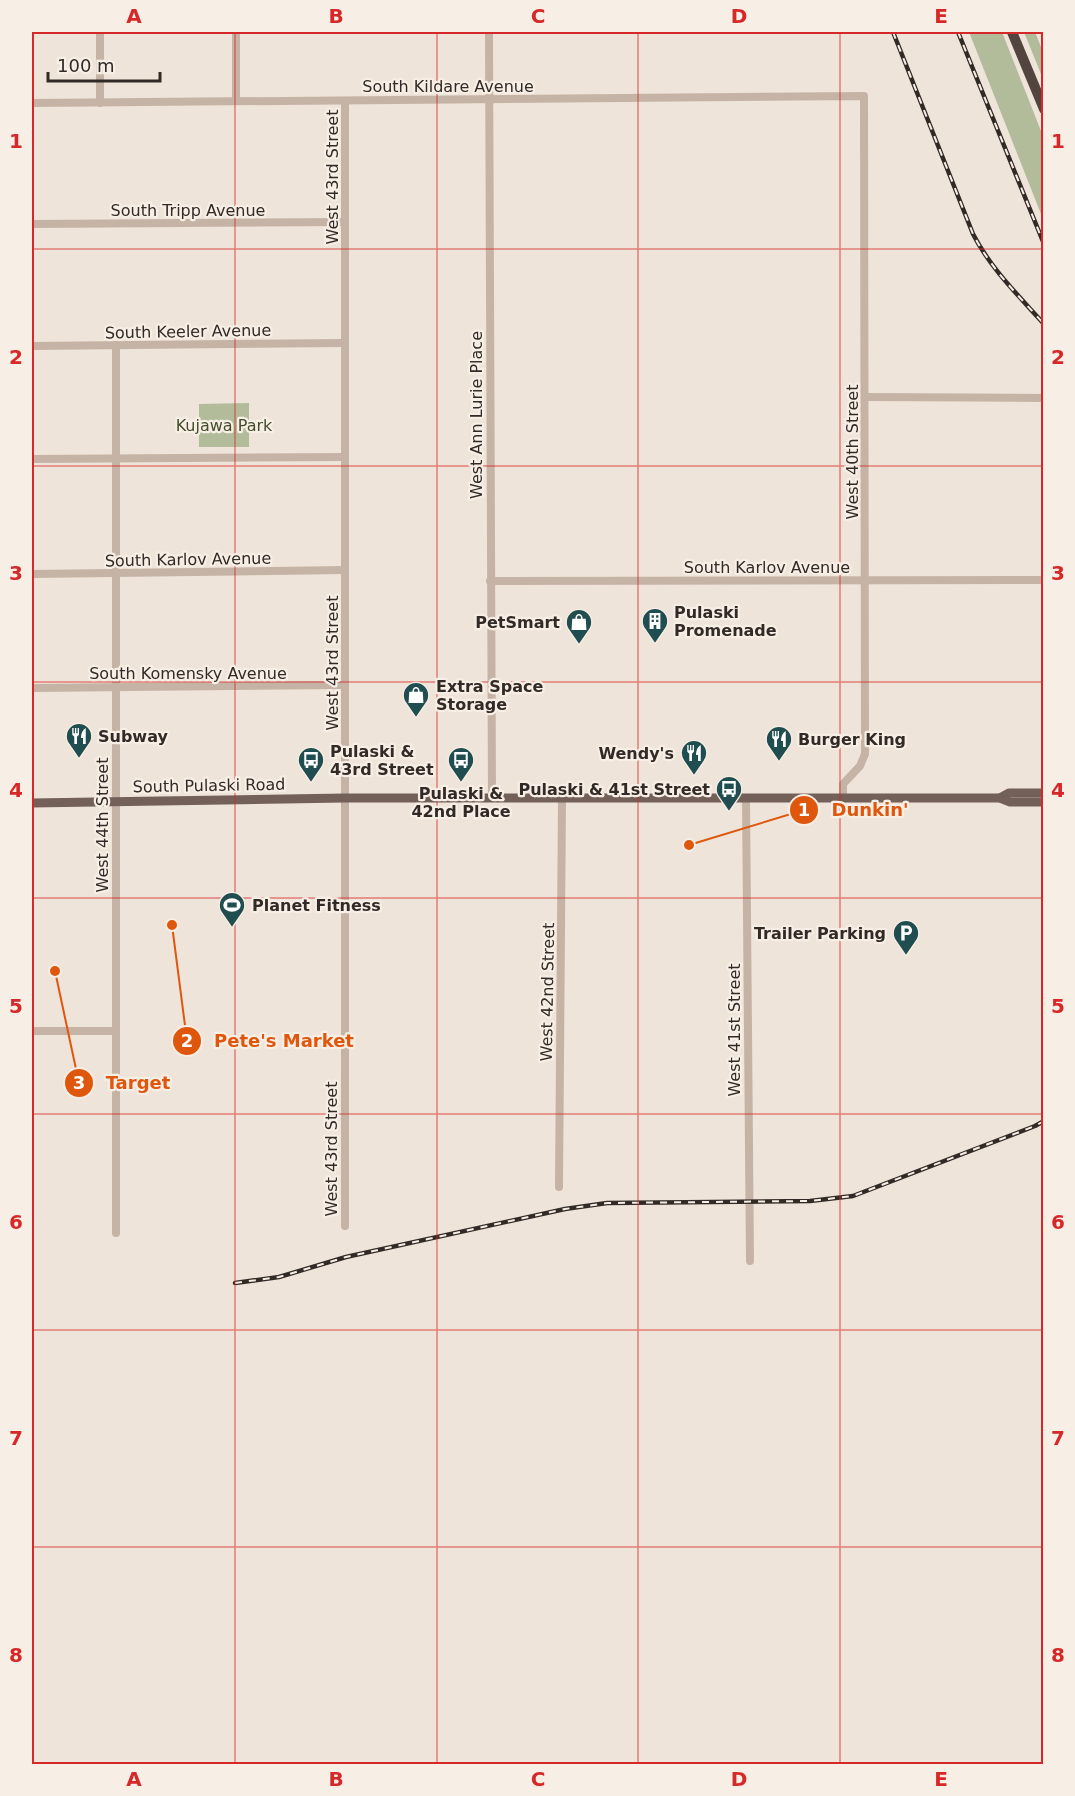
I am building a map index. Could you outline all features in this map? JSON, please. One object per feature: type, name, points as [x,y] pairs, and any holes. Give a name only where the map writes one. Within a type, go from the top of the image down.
[{"type":"highway","points":[[1012,32],[1044,109]]},
{"type":"main road","name":"South Pulaski Road","points":[[1000,798],[1009,794],[1044,793]]},
{"type":"main road","name":"South Pulaski Road","points":[[32,803],[345,798],[1000,798],[1010,802],[1044,802]]},
{"type":"street","points":[[100,32],[100,102]]},
{"type":"street","points":[[236,32],[236,101]]},
{"type":"street","name":"West Ann Lurie Place","points":[[489,32],[492,798]]},
{"type":"street","name":"South Kildare Avenue","points":[[32,103],[864,96]]},
{"type":"street","name":"West 40th Street","points":[[843,799],[843,784],[860,766],[866,754],[864,96]]},
{"type":"street","name":"West 43rd Street","points":[[345,101],[345,1226]]},
{"type":"street","name":"South Tripp Avenue","points":[[32,224],[345,222]]},
{"type":"street","name":"South Keeler Avenue","points":[[32,346],[345,343]]},
{"type":"street","name":"West 44th Street","points":[[116,345],[116,1233]]},
{"type":"street","points":[[865,397],[1044,398]]},
{"type":"street","points":[[32,459],[345,457]]},
{"type":"street","name":"South Karlov Avenue","points":[[32,574],[345,570]]},
{"type":"street","name":"South Karlov Avenue","points":[[490,582],[1044,580]]},
{"type":"street","name":"South Komensky Avenue","points":[[32,688],[345,685]]},
{"type":"street","name":"West 42nd Street","points":[[559,1187],[562,798]]},
{"type":"street","name":"West 41st Street","points":[[746,799],[750,1261]]},
{"type":"street","points":[[32,1031],[116,1031]]},
{"type":"green space","points":[[969,32],[1002,32],[1043,136],[1043,219]]},
{"type":"green space","points":[[1024,32],[1035,32],[1043,52],[1043,79]]},
{"type":"green space","name":"Kujawa Park","points":[[249,403],[249,447],[199,447],[199,404]]},
{"type":"railway","points":[[893,32],[973,234],[997,270],[1044,324]]},
{"type":"railway","points":[[958,32],[1044,244]]},
{"type":"railway","points":[[235,1283],[279,1277],[346,1257],[565,1209],[607,1203],[810,1201],[853,1196],[1044,1121]]},
{"type":"place","name":"Pulaski Promenade","points":[[655,644]]},
{"type":"place","name":"PetSmart","points":[[579,645]]},
{"type":"place","name":"Extra Space Storage","points":[[416,718]]},
{"type":"place","name":"Subway","points":[[79,759]]},
{"type":"place","name":"Burger King","points":[[779,762]]},
{"type":"place","name":"Wendy's","points":[[694,776]]},
{"type":"place","name":"Pulaski & 43rd Street","points":[[311,783]]},
{"type":"place","name":"Pulaski & 42nd Place","points":[[461,783]]},
{"type":"place","name":"Pulaski & 41st Street","points":[[729,812]]},
{"type":"place","name":"Dunkin'","points":[[689,845]]},
{"type":"place","name":"Pete's Market","points":[[172,925]]},
{"type":"place","name":"Planet Fitness","points":[[232,928]]},
{"type":"place","name":"Trailer Parking","points":[[906,956]]},
{"type":"place","name":"Target","points":[[55,971]]}]
